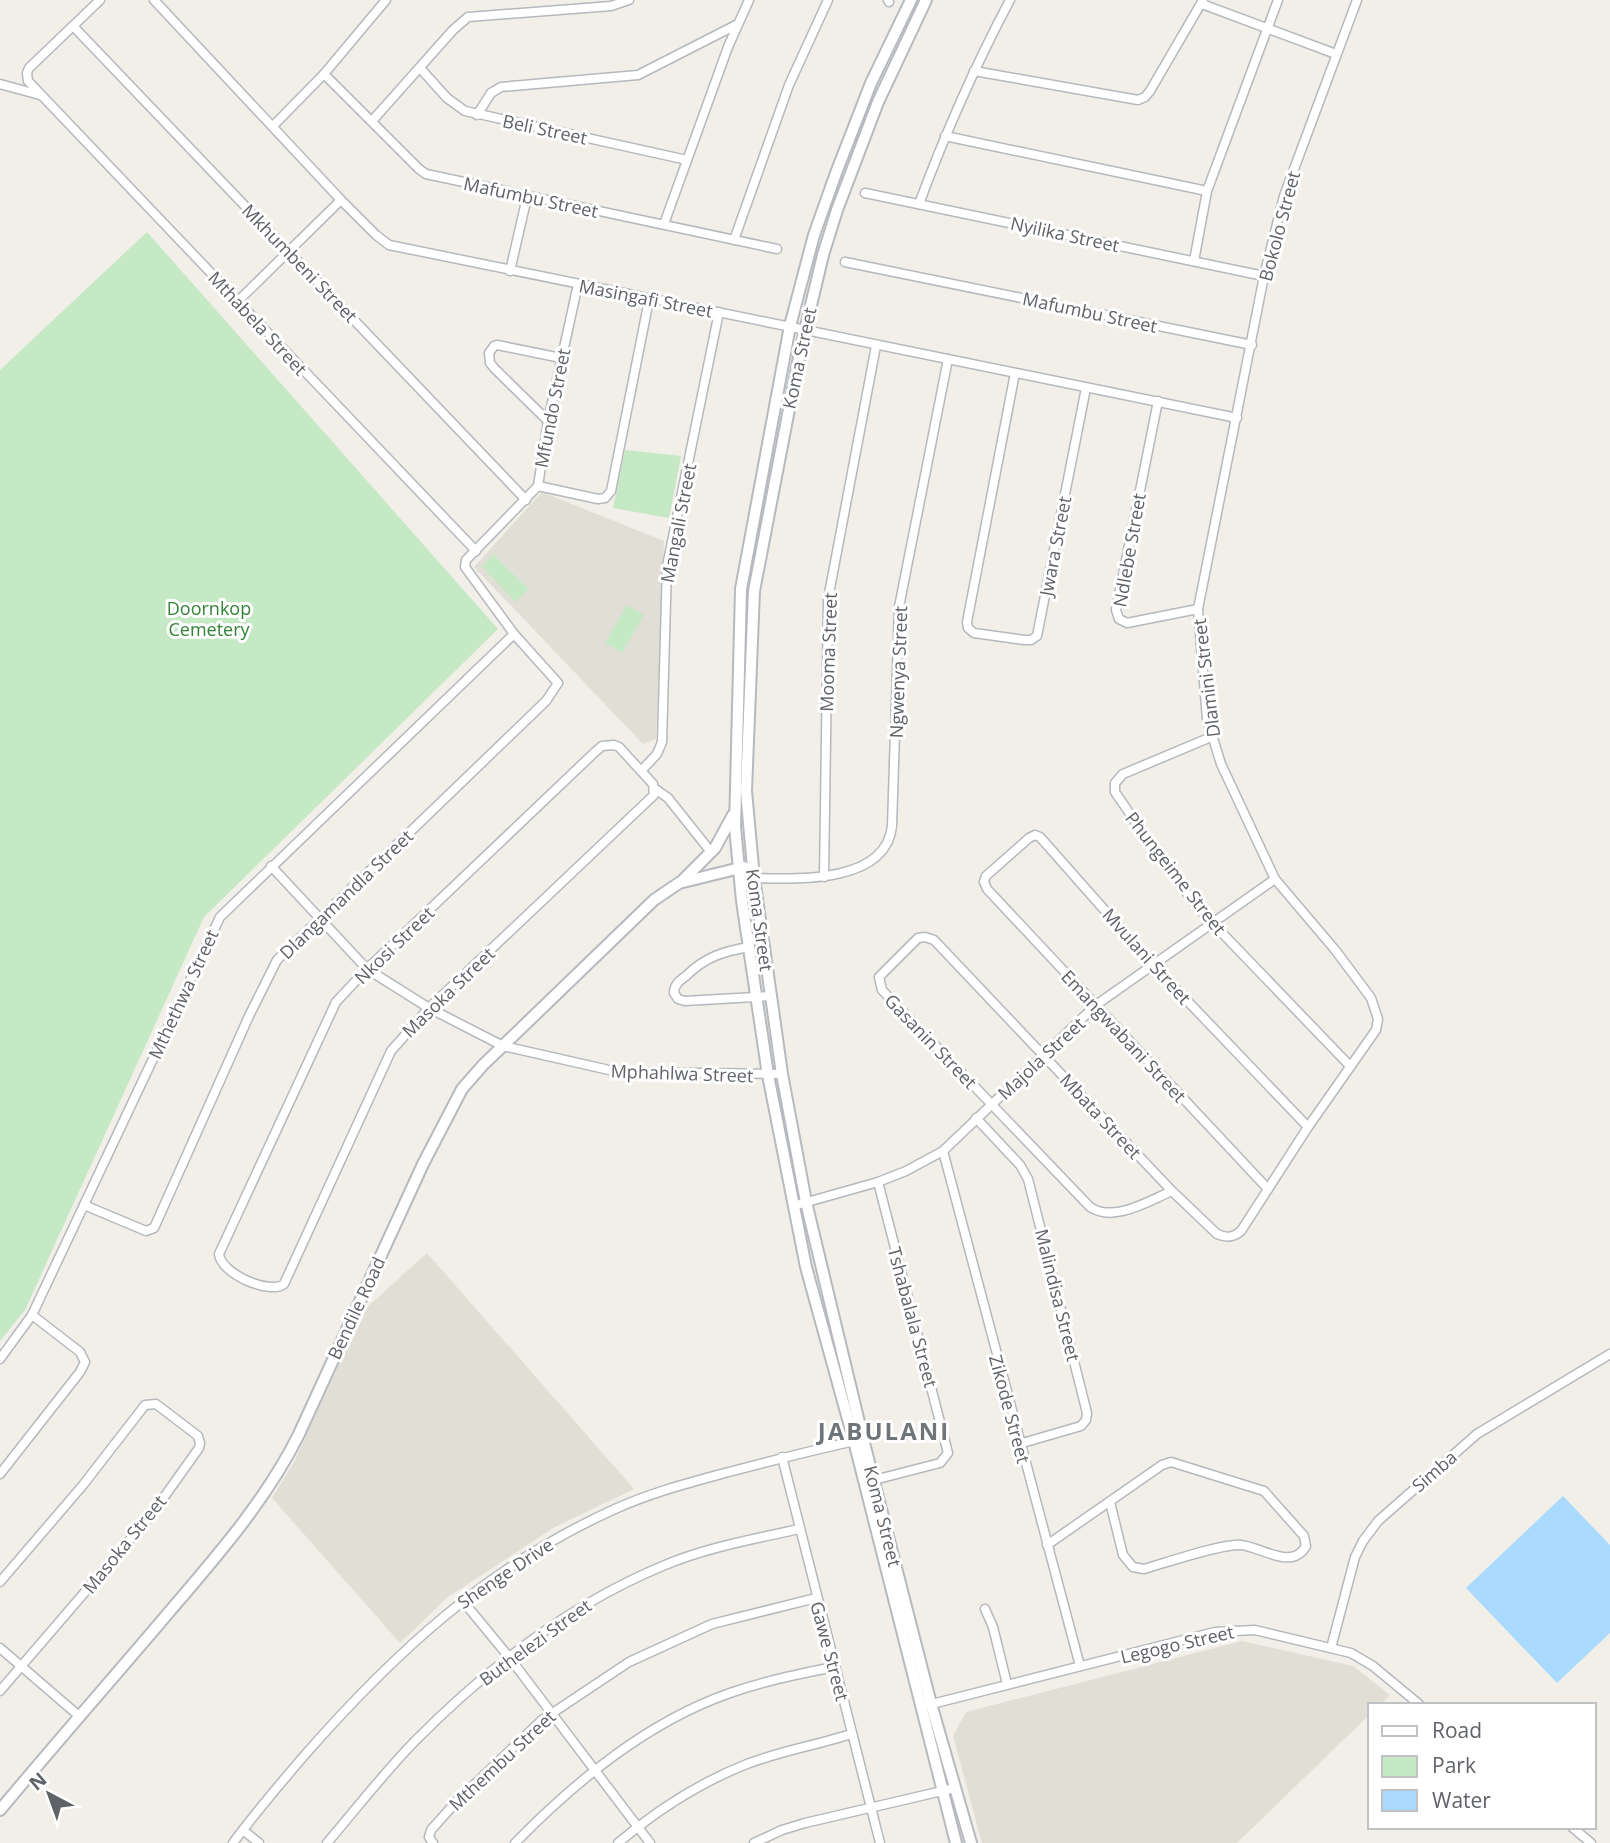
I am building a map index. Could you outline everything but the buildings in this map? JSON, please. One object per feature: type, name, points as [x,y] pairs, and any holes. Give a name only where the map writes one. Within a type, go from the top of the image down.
[{"type":"main road","name":"Koma Street","points":[[911,0],[871,83],[836,173],[814,235],[790,326],[741,589],[735,810],[737,868],[768,1076],[793,1206],[814,1301],[858,1440],[874,1480],[956,1843]]},
{"type":"main road","name":"Koma Street","points":[[926,0],[878,102],[822,255],[783,435],[754,591],[746,790],[754,878],[782,1074],[806,1202],[858,1440],[926,1705],[971,1843]]},
{"type":"main road","points":[[679,883],[711,852],[728,827],[735,810]]},
{"type":"main road","name":"Bendile Road","points":[[0,1810],[191,1586],[279,1469],[299,1434],[423,1164],[466,1084],[654,901],[679,883],[753,866]]},
{"type":"street","name":"Mthabela Street","points":[[100,0],[29,68],[27,77],[40,94],[476,551]]},
{"type":"street","name":"Masingafi Street","points":[[154,0],[341,200],[389,245],[1237,418]]},
{"type":"street","points":[[273,126],[324,74],[386,0]]},
{"type":"street","points":[[372,121],[453,30],[468,17],[619,5],[629,0]]},
{"type":"street","points":[[664,224],[749,0]]},
{"type":"street","points":[[734,240],[789,85],[828,0]]},
{"type":"street","points":[[919,204],[945,135],[1010,0]]},
{"type":"street","points":[[1194,261],[1207,191],[1278,0]]},
{"type":"street","name":"Bokolo Street","points":[[1237,418],[1284,195],[1357,0]]},
{"type":"street","points":[[974,71],[1138,100],[1150,91],[1203,2],[1266,29],[1336,54]]},
{"type":"street","points":[[477,115],[491,93],[501,87],[638,75],[738,24]]},
{"type":"street","name":"Mkhumbeni Street","points":[[74,26],[526,500]]},
{"type":"street","name":"Beli Street","points":[[420,68],[453,104],[477,115],[687,160]]},
{"type":"street","name":"Mafumbu Street","points":[[324,74],[424,173],[777,249]]},
{"type":"street","points":[[0,84],[40,94]]},
{"type":"street","points":[[945,135],[1207,191]]},
{"type":"street","name":"Nyilika Street","points":[[865,193],[1265,276]]},
{"type":"street","points":[[510,271],[527,197]]},
{"type":"street","points":[[238,302],[341,200]]},
{"type":"street","name":"Mafumbu Street","points":[[845,262],[1252,345]]},
{"type":"street","name":"Mfundo Street","points":[[476,551],[538,486],[548,422],[578,284]]},
{"type":"street","points":[[538,486],[598,499],[604,498],[611,491],[649,300]]},
{"type":"street","name":"Mangali Street","points":[[641,771],[657,754],[662,741],[667,566],[719,312]]},
{"type":"street","points":[[548,422],[495,369],[490,363],[489,354],[497,345],[561,358]]},
{"type":"street","name":"Mooma Street","points":[[824,877],[828,599],[876,346]]},
{"type":"street","name":"Ngwenya Street","points":[[754,878],[824,877],[845,873],[869,861],[885,847],[892,831],[900,607],[947,359]]},
{"type":"street","name":"Jwara Street","points":[[1015,373],[967,624],[974,633],[1024,640],[1037,636],[1086,388]]},
{"type":"street","name":"Ndlebe Street","points":[[1157,401],[1116,610],[1119,619],[1126,623],[1198,609]]},
{"type":"street","name":"Dlamini Street","points":[[1237,418],[1198,609],[1204,693],[1211,737],[1235,796],[1275,878],[1341,957],[1371,998],[1378,1019],[1376,1030],[1350,1066]]},
{"type":"street","points":[[476,551],[466,560],[467,573],[514,634]]},
{"type":"street","name":"Dlangamandla Street","points":[[84,1205],[146,1231],[154,1228],[273,967],[287,949],[546,701],[558,683],[514,634]]},
{"type":"street","name":"Mthethwa Street","points":[[0,1359],[32,1315],[213,928],[226,909],[514,634]]},
{"type":"street","name":"Phungeime Street","points":[[1211,737],[1123,774],[1114,790],[1158,855],[1212,923],[1350,1066]]},
{"type":"street","name":"Nkosi Street","points":[[220,1262],[219,1254],[336,1002],[602,746],[619,747],[653,784],[654,792],[668,798],[711,852]]},
{"type":"street","name":"Masoka Street","points":[[220,1262],[231,1273],[270,1288],[279,1288],[284,1284],[391,1051],[429,1008],[654,792]]},
{"type":"street","name":"Mvulani Street","points":[[984,880],[1029,838],[1039,836],[1153,965],[1308,1127]]},
{"type":"street","name":"Mphahlwa Street","points":[[271,866],[367,970],[429,1008],[503,1046],[618,1072],[768,1076],[782,1074]]},
{"type":"street","name":"Majola Street","points":[[793,1206],[878,1182],[906,1171],[943,1151],[1096,1006],[1275,878]]},
{"type":"street","name":"Emangwabani Street","points":[[984,880],[987,889],[1268,1189]]},
{"type":"street","name":"Mbata Street","points":[[928,937],[938,944],[1171,1191],[1217,1234],[1230,1238],[1239,1233],[1268,1189]]},
{"type":"street","name":"Gasanin Street","points":[[928,937],[918,938],[880,976],[881,987],[991,1105],[1096,1212],[1112,1214],[1171,1191]]},
{"type":"street","points":[[750,947],[724,951],[707,958],[673,990],[678,999],[685,1001],[771,996]]},
{"type":"street","points":[[1268,1189],[1350,1066]]},
{"type":"street","name":"Malindisa Street","points":[[976,1118],[1020,1165],[1028,1179],[1087,1413],[1081,1426],[1019,1444]]},
{"type":"street","name":"Zikode Street","points":[[943,1151],[1080,1667]]},
{"type":"street","name":"Tshabalala Street","points":[[874,1480],[940,1463],[948,1453],[878,1182]]},
{"type":"street","points":[[0,1474],[72,1383],[85,1362],[83,1354],[32,1315]]},
{"type":"street","name":"Simba","points":[[1331,1648],[1355,1557],[1378,1521],[1477,1434],[1610,1354]]},
{"type":"street","name":"Masoka Street","points":[[0,1582],[83,1485],[143,1407],[151,1403],[196,1434],[200,1447],[152,1514],[0,1691]]},
{"type":"street","name":"Shenge Drive","points":[[233,1843],[264,1801],[359,1694],[443,1615],[513,1565],[559,1537],[616,1508],[668,1488],[858,1440]]},
{"type":"street","name":"Gawe Street","points":[[782,1458],[880,1843]]},
{"type":"street","points":[[1047,1545],[1162,1465],[1173,1463],[1264,1491],[1304,1536],[1306,1546],[1300,1555],[1289,1558],[1237,1545],[1144,1569],[1133,1567],[1123,1555],[1110,1502]]},
{"type":"street","name":"Buthelezi Street","points":[[327,1843],[413,1743],[509,1657],[579,1609],[636,1577],[685,1557],[799,1529]]},
{"type":"street","name":"Mthembu Street","points":[[431,1840],[431,1830],[456,1801],[551,1714],[629,1662],[690,1633],[730,1619],[816,1598]]},
{"type":"street","points":[[462,1600],[596,1769],[650,1843]]},
{"type":"street","points":[[985,1609],[993,1627],[1007,1684]]},
{"type":"street","name":"Legogo Street","points":[[926,1705],[1230,1630],[1255,1630],[1331,1648],[1364,1660],[1418,1703]]},
{"type":"street","points":[[0,1648],[79,1716]]},
{"type":"street","points":[[515,1843],[596,1769],[677,1717],[727,1694],[834,1667]]},
{"type":"street","points":[[618,1843],[637,1827],[702,1786],[748,1764],[851,1734]]},
{"type":"street","points":[[754,1843],[782,1830],[955,1788]]},
{"type":"street","points":[[1574,1829],[1591,1843]]},
{"type":"street","points":[[243,1830],[259,1843]]},
{"type":"shaded area","points":[[542,492],[664,541],[656,739],[643,744],[474,567]]},
{"type":"shaded area","points":[[427,1253],[634,1489],[555,1527],[448,1597],[400,1643],[272,1498],[294,1462],[364,1310]]},
{"type":"shaded area","points":[[1242,1641],[1353,1666],[1390,1695],[1382,1703],[1368,1703],[1368,1716],[1237,1843],[982,1843],[953,1736],[966,1712]]},
{"type":"green space","name":"Doornkop Cemetery","points":[[147,232],[498,629],[204,917],[25,1310],[0,1341],[0,370]]},
{"type":"green space","points":[[625,450],[681,456],[669,518],[613,508]]},
{"type":"green space","points":[[493,554],[529,589],[515,602],[482,566]]},
{"type":"green space","points":[[627,605],[644,615],[622,653],[605,643]]},
{"type":"water","points":[[1563,1496],[1610,1545],[1610,1633],[1557,1683],[1466,1588]]},
{"type":"district","name":"JABULANI","points":[[884,1430]]}]
